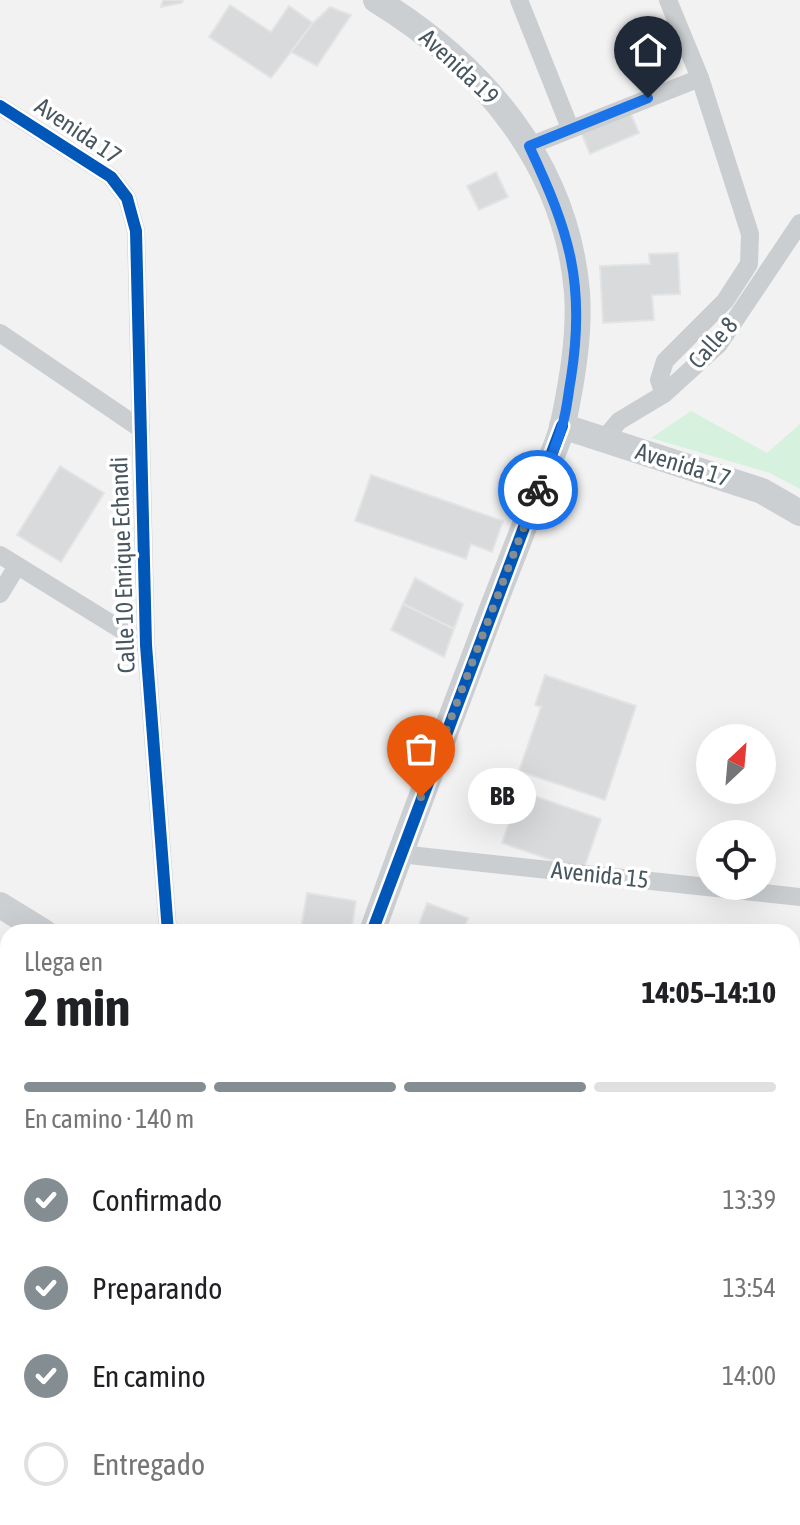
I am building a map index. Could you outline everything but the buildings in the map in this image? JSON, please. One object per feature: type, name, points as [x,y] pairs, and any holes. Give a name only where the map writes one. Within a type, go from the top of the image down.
[{"type":"main road","name":"Avenida 19","points":[[375,924],[562,426],[577,337],[577,292],[572,257],[558,208],[529,146],[510,115],[472,73],[404,17],[376,0]]},
{"type":"main road","name":"Avenida 17","points":[[562,426],[762,491],[800,513]]},
{"type":"main road","points":[[0,905],[31,924]]},
{"type":"street","points":[[519,0],[570,128]]},
{"type":"street","points":[[664,394],[659,380],[665,361],[725,301],[749,264],[750,234],[700,78],[668,0]]},
{"type":"street","points":[[529,146],[700,78]]},
{"type":"street","name":"Avenida 17","points":[[0,106],[111,177],[127,198]]},
{"type":"street","name":"Calle 10 Enrique Echandi","points":[[127,198],[136,231],[146,645],[167,924]]},
{"type":"street","name":"Calle 8","points":[[603,440],[619,421],[664,394],[719,344],[794,249],[800,223]]},
{"type":"street","points":[[0,333],[141,429]]},
{"type":"street","points":[[0,555],[146,645]]},
{"type":"street","points":[[0,594],[17,566]]},
{"type":"street","name":"Avenida 15","points":[[400,854],[800,897]]},
{"type":"green space","points":[[691,411],[767,453],[800,424],[800,489],[770,473],[651,438]]},
{"type":"cycle path","points":[[0,106],[111,177],[127,198],[136,231],[146,645],[167,924]]},
{"type":"cycle path","points":[[375,924],[562,426]]},
{"type":"way so far","points":[[421,797],[538,490]]},
{"type":"place","name":"BB","points":[[421,797]]},
{"type":"route","points":[[538,490],[562,426],[577,337],[577,292],[572,257],[558,208],[529,146],[648,98]]}]
